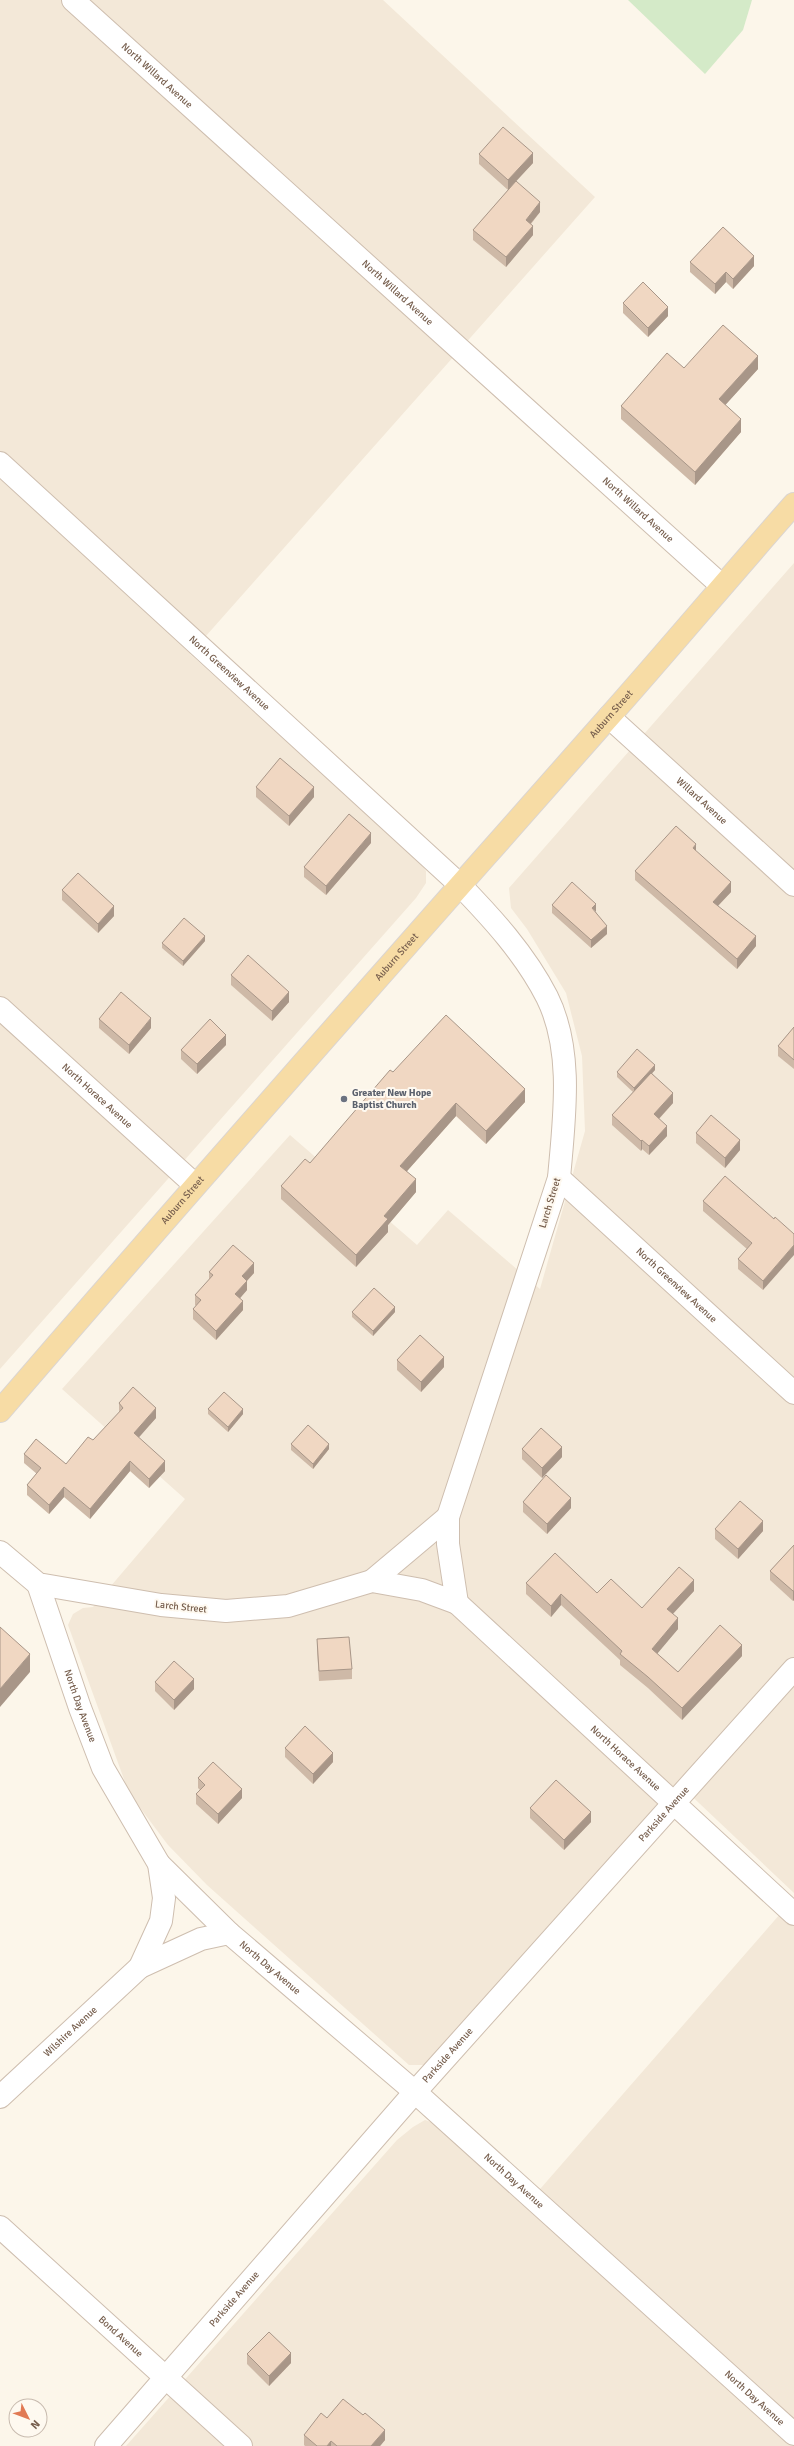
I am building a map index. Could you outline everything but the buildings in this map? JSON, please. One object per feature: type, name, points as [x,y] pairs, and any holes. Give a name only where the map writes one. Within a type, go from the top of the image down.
[{"type":"main road","name":"Auburn Street","points":[[0,1411],[194,1184],[609,717],[721,585],[794,504]]},
{"type":"street","name":"North Willard Avenue","points":[[73,0],[721,585]]},
{"type":"street","name":"North Greenview Avenue","points":[[0,463],[459,884]]},
{"type":"street","name":"Willard Avenue","points":[[609,717],[794,885]]},
{"type":"street","name":"Larch Street","points":[[372,1581],[422,1590],[457,1603],[448,1544],[448,1517],[559,1178],[564,1120],[564,1072],[558,1031],[547,997],[519,952],[499,926],[459,884]]},
{"type":"street","name":"North Horace Avenue","points":[[0,1008],[194,1184]]},
{"type":"street","name":"North Greenview Avenue","points":[[559,1178],[794,1393]]},
{"type":"street","name":"Larch Street","points":[[0,1552],[38,1584],[161,1606],[226,1611],[288,1606],[372,1581],[448,1517]]},
{"type":"street","name":"North Day Avenue","points":[[38,1584],[80,1708],[103,1768],[159,1864],[229,1933],[415,2092],[794,2434]]},
{"type":"street","name":"North Horace Avenue","points":[[457,1603],[794,1914]]},
{"type":"street","name":"Parkside Avenue","points":[[106,2446],[415,2092],[794,1669]]},
{"type":"street","name":"North Day Avenue","points":[[140,1967],[161,1921],[164,1898],[159,1864]]},
{"type":"street","points":[[140,1967],[201,1940],[229,1933]]},
{"type":"street","name":"Wilshire Avenue","points":[[0,2097],[140,1967]]},
{"type":"street","name":"Bond Avenue","points":[[0,2227],[241,2446]]},
{"type":"shaded area","points":[[0,0],[383,0],[595,197],[190,654],[417,859],[426,871],[426,883],[416,898],[0,1369]]},
{"type":"shaded area","points":[[794,563],[794,1893],[681,1786],[435,2061],[424,2065],[409,2065],[207,1885],[168,1845],[129,1793],[68,1625],[73,1614],[83,1608],[93,1607],[185,1499],[62,1389],[290,1135],[417,1245],[448,1210],[540,1289],[585,1131],[582,1056],[566,993],[527,929],[511,908],[509,888]]},
{"type":"shaded area","points":[[794,1898],[794,2446],[126,2446],[397,2140],[413,2127],[425,2120],[434,2123],[527,2204]]},
{"type":"green space","points":[[628,0],[752,0],[743,30],[705,74]]},
{"type":"place","name":"Greater New Hope Baptist Church","points":[[344,1099]]}]
